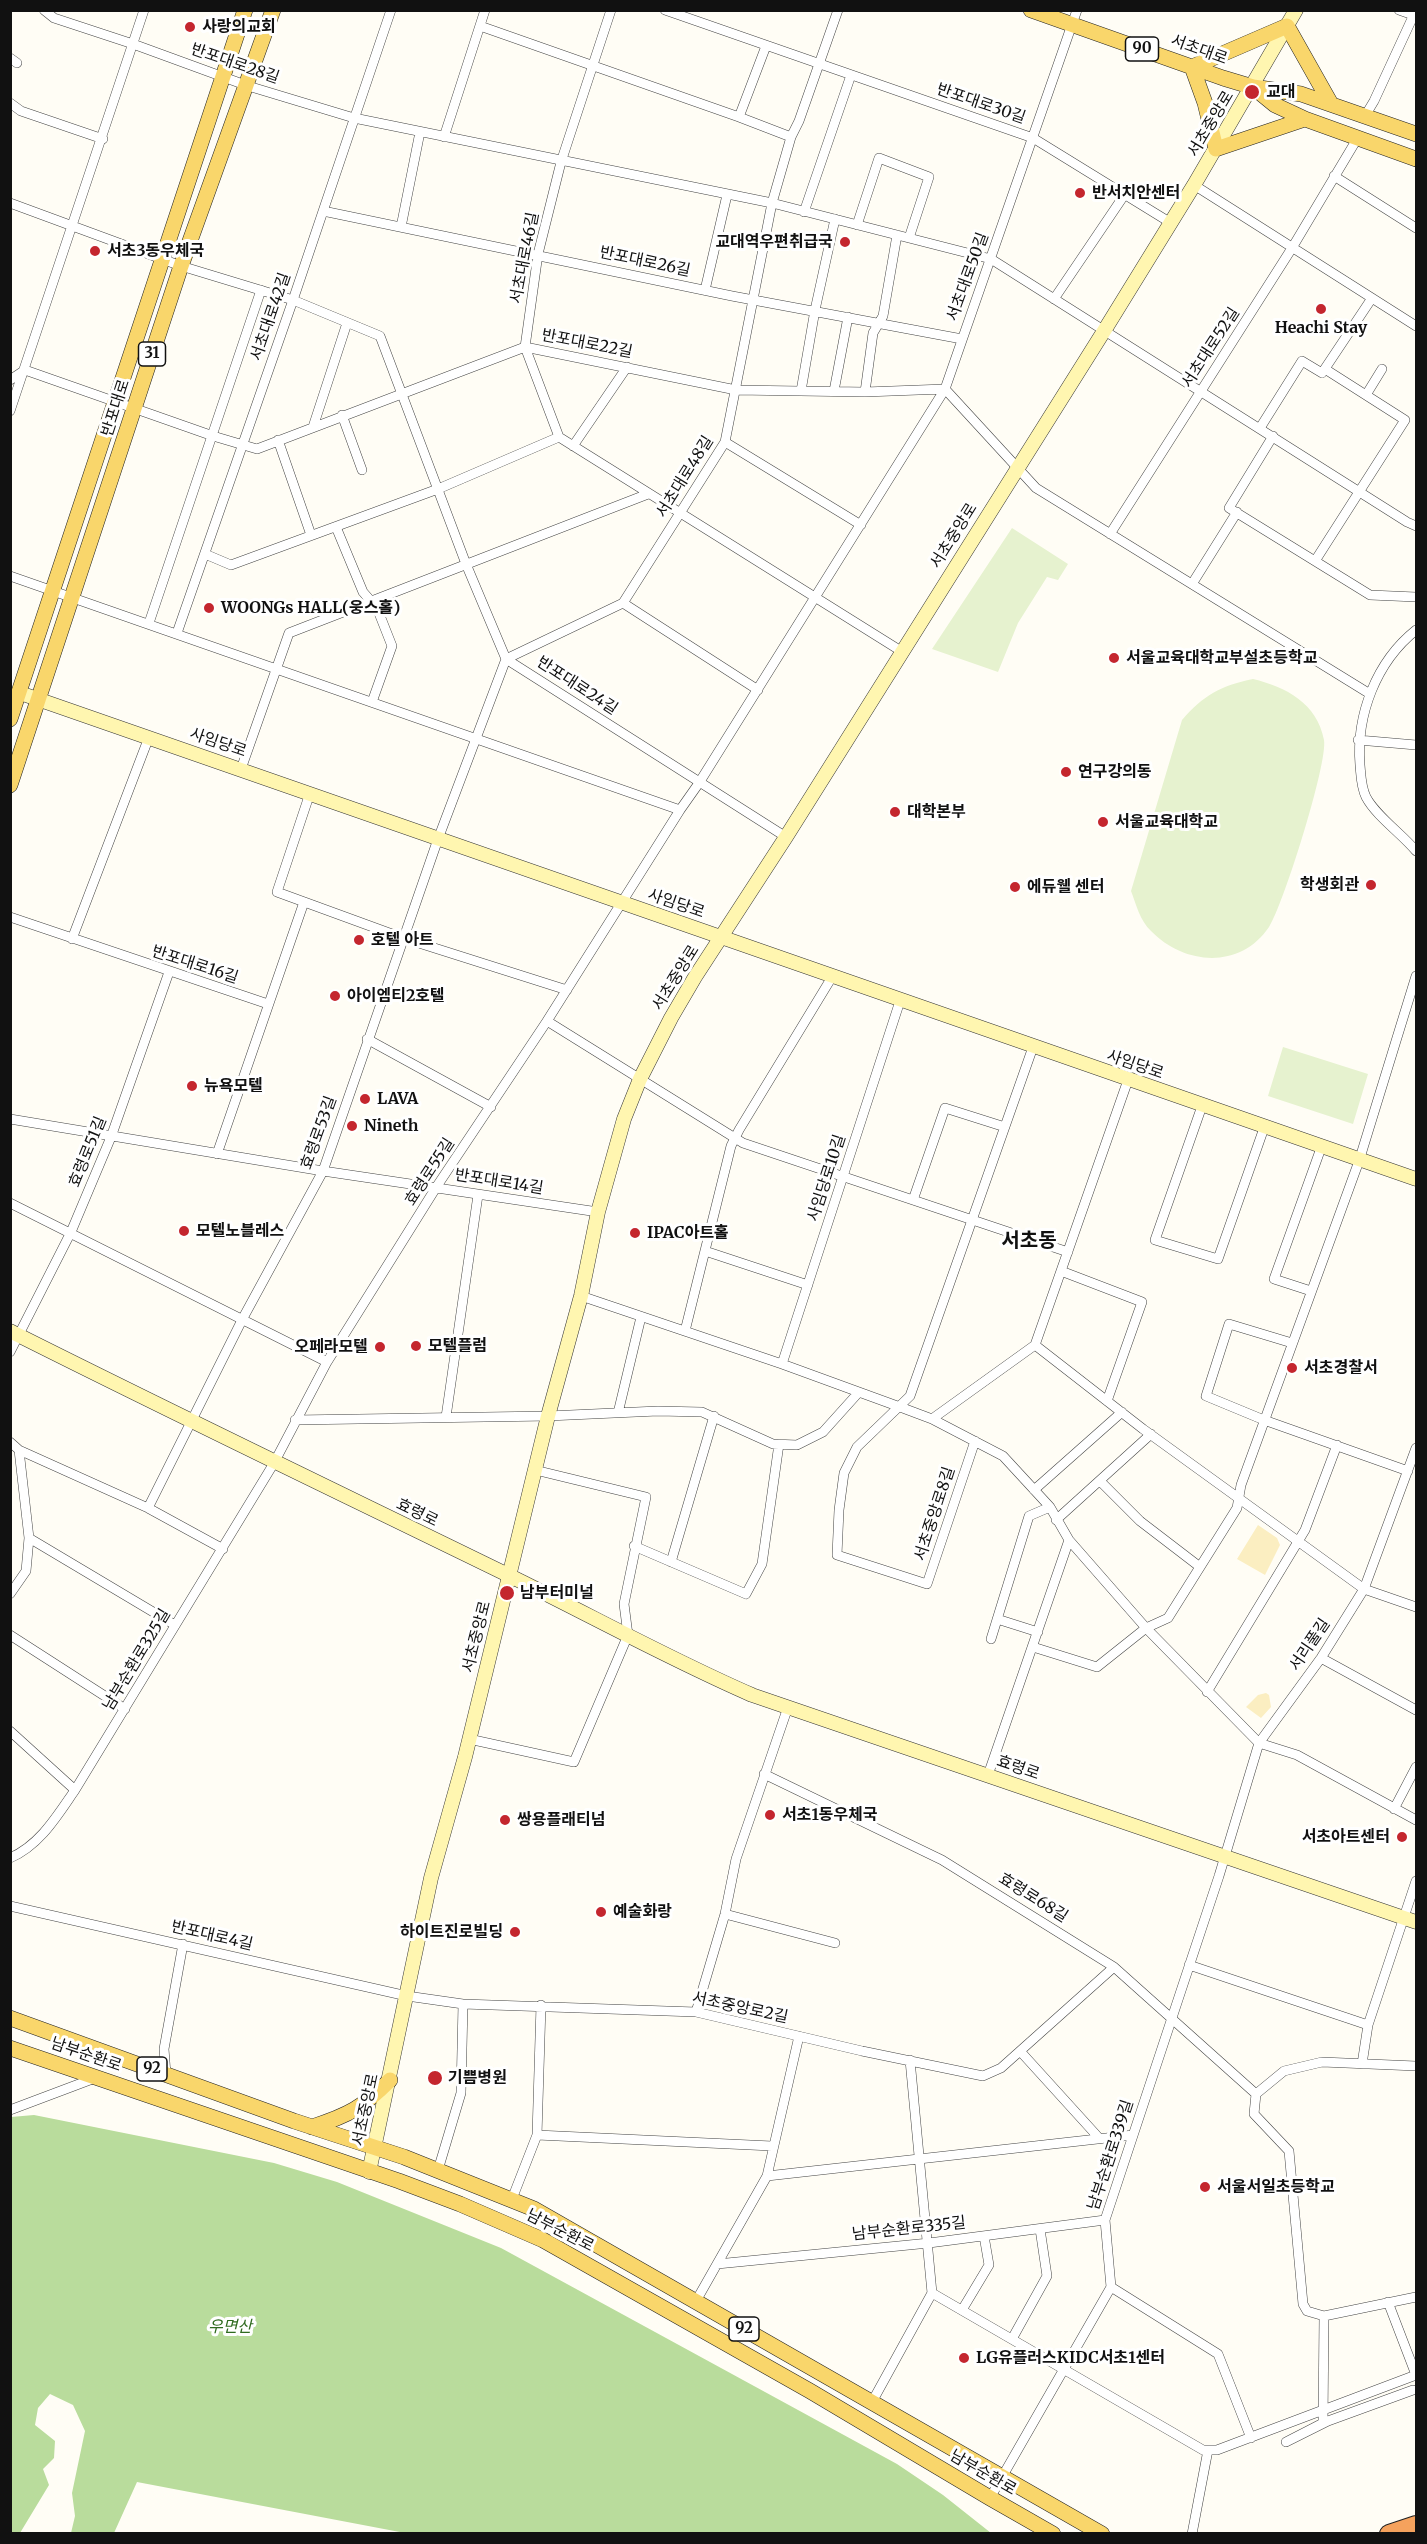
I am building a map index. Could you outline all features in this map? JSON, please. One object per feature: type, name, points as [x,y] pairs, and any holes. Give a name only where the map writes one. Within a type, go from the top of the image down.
[{"type":"highway","points":[[1389,2534],[1416,2525]]},
{"type":"main road","name":"반포대로","points":[[10,719],[245,10]]},
{"type":"main road","name":"반포대로","points":[[10,784],[74,597],[181,266],[248,86],[273,10]]},
{"type":"main road","name":"서초대로","points":[[1032,10],[1075,17],[1192,66],[1253,87],[1283,89],[1416,134]]},
{"type":"main road","name":"서초중앙로","points":[[369,2172],[376,2148],[431,1878],[469,1739],[548,1416],[581,1296],[598,1212],[624,1119],[640,1079],[695,977],[786,837],[1104,331],[1216,149],[1296,10]]},
{"type":"main road","points":[[1305,119],[1216,149],[1205,103],[1192,66],[1287,26],[1331,104]]},
{"type":"main road","name":"서초대로","points":[[1253,87],[1275,105],[1305,119],[1416,159]]},
{"type":"main road","name":"사임당로","points":[[20,693],[1321,1148],[1416,1179]]},
{"type":"main road","name":"효령로","points":[[15,1333],[274,1463],[628,1635],[696,1671],[752,1695],[1410,1920]]},
{"type":"main road","name":"남부순환로","points":[[10,2018],[294,2121],[438,2170],[512,2199],[554,2219],[1102,2534]]},
{"type":"main road","name":"남부순환로","points":[[10,2048],[460,2204],[543,2240],[810,2391],[1053,2534]]},
{"type":"main road","points":[[312,2127],[350,2114],[370,2101],[390,2079]]},
{"type":"main road","points":[[286,2143],[294,2121]]},
{"type":"street","name":"반포대로28길","points":[[44,10],[54,18],[248,86],[354,118],[772,204],[991,259],[1416,526]]},
{"type":"street","points":[[10,411],[103,140],[144,10]]},
{"type":"street","name":"서초대로42길","points":[[177,633],[244,444],[391,10]]},
{"type":"street","points":[[444,137],[485,10]]},
{"type":"street","name":"서초대로46길","points":[[559,437],[525,347],[538,254],[561,162],[611,10]]},
{"type":"street","name":"반포대로30길","points":[[665,10],[1033,138],[1171,223]]},
{"type":"street","name":"서초대로48길","points":[[623,603],[725,442],[772,204],[791,137],[800,121],[837,10]]},
{"type":"street","points":[[1365,116],[1415,14],[1399,10]]},
{"type":"street","name":"서초대로50길","points":[[622,903],[758,690],[945,389],[1075,17]]},
{"type":"street","points":[[480,26],[791,137]]},
{"type":"street","points":[[740,117],[766,46]]},
{"type":"street","points":[[804,212],[851,75]]},
{"type":"street","points":[[10,103],[21,111],[103,140]]},
{"type":"street","points":[[401,227],[420,132]]},
{"type":"street","name":"서초대로52길","points":[[1110,534],[1292,248],[1357,139]]},
{"type":"street","points":[[857,225],[879,158],[930,177],[909,238]]},
{"type":"street","points":[[1334,176],[1416,228]]},
{"type":"street","points":[[1194,185],[1416,326]]},
{"type":"street","points":[[705,290],[727,195]]},
{"type":"street","points":[[1053,299],[1125,195]]},
{"type":"street","points":[[10,203],[181,266],[293,300],[381,336],[466,564],[506,659],[438,838]]},
{"type":"street","name":"반포대로26길","points":[[323,211],[705,290],[962,339]]},
{"type":"street","points":[[801,391],[815,310],[835,219]]},
{"type":"street","points":[[865,392],[873,333],[883,315],[897,235]]},
{"type":"street","points":[[149,623],[261,290]]},
{"type":"street","points":[[1260,428],[1302,361],[1322,373],[1372,298]]},
{"type":"street","points":[[834,391],[848,317]]},
{"type":"street","points":[[313,427],[347,323]]},
{"type":"street","name":"반포대로22길","points":[[25,369],[213,436],[256,448],[525,347],[736,390],[865,392],[945,389]]},
{"type":"street","points":[[573,446],[627,367]]},
{"type":"street","points":[[10,380],[25,369]]},
{"type":"street","points":[[1315,561],[1405,420],[1325,369]]},
{"type":"street","points":[[1366,395],[1382,369]]},
{"type":"street","points":[[945,389],[1036,488],[1370,694]]},
{"type":"street","points":[[342,415],[362,470]]},
{"type":"street","points":[[1273,436],[1229,508],[1370,595],[1416,597]]},
{"type":"street","points":[[205,554],[231,565],[438,489],[559,437],[680,514],[817,596],[901,651]]},
{"type":"street","points":[[278,440],[311,536]]},
{"type":"street","points":[[725,442],[861,525]]},
{"type":"street","points":[[241,769],[289,633],[648,494]]},
{"type":"street","points":[[1192,584],[1237,513]]},
{"type":"street","points":[[336,527],[363,592],[377,608],[392,646],[372,702]]},
{"type":"street","points":[[10,576],[680,810]]},
{"type":"street","points":[[506,659],[623,603],[758,690]]},
{"type":"street","points":[[1416,630],[1396,649],[1370,694],[1358,740],[1362,784],[1368,799],[1416,851]]},
{"type":"street","name":"반포대로24길","points":[[506,659],[786,837]]},
{"type":"street","points":[[72,939],[149,737]]},
{"type":"street","points":[[1358,740],[1416,745]]},
{"type":"street","points":[[310,793],[277,892],[404,938],[567,990]]},
{"type":"street","name":"효령로53길","points":[[192,1422],[243,1318],[322,1171],[438,838]]},
{"type":"street","points":[[217,1154],[304,902]]},
{"type":"street","name":"효령로55길","points":[[274,1463],[327,1362],[437,1186],[548,1021],[622,903]]},
{"type":"street","name":"반포대로16길","points":[[10,917],[268,1004]]},
{"type":"street","name":"효령로51길","points":[[10,1352],[15,1333],[71,1232],[111,1137],[169,972]]},
{"type":"street","points":[[1033,1647],[1097,1667],[1146,1628],[1168,1618],[1237,1508],[1240,1485],[1359,1161],[1416,976]]},
{"type":"street","points":[[685,1331],[735,1139],[832,977]]},
{"type":"street","name":"사임당로10길","points":[[782,1364],[900,1001]]},
{"type":"street","points":[[548,1021],[735,1139],[1068,1252]]},
{"type":"street","points":[[367,1040],[491,1107]]},
{"type":"street","points":[[900,1407],[910,1396],[1033,1047]]},
{"type":"street","points":[[932,1419],[1035,1346],[1128,1080]]},
{"type":"street","points":[[1202,1106],[1155,1240],[1218,1259],[1264,1128]]},
{"type":"street","points":[[914,1200],[945,1108],[1005,1127]]},
{"type":"street","name":"반포대로14길","points":[[10,1119],[322,1171],[437,1186],[478,1195],[598,1212]]},
{"type":"street","points":[[1311,1291],[1274,1279],[1321,1148]]},
{"type":"street","points":[[446,1417],[478,1195]]},
{"type":"street","points":[[10,1203],[327,1362]]},
{"type":"street","points":[[705,1251],[808,1286]]},
{"type":"street","points":[[1061,1270],[1142,1302],[1107,1401]]},
{"type":"street","points":[[581,1296],[782,1364],[932,1419],[1003,1456],[1050,1507],[1069,1540],[1146,1628],[1259,1743],[1297,1755],[1416,1820]]},
{"type":"street","points":[[618,1413],[641,1317]]},
{"type":"street","points":[[1292,1343],[1229,1324],[1206,1396],[1264,1420],[1408,1471]]},
{"type":"street","points":[[1035,1346],[1151,1434],[1364,1589],[1416,1607]]},
{"type":"street","points":[[296,1420],[702,1412],[772,1444],[797,1445],[823,1432],[859,1392]]},
{"type":"street","name":"서초중앙로8길","points":[[900,1407],[857,1447],[844,1473],[839,1510],[837,1555],[927,1584],[975,1441]]},
{"type":"street","points":[[1034,1490],[1122,1412]]},
{"type":"street","points":[[671,1562],[714,1416]]},
{"type":"street","points":[[148,1508],[192,1422]]},
{"type":"street","points":[[1056,1520],[1151,1434]]},
{"type":"street","points":[[10,1442],[19,1450],[148,1508],[223,1549]]},
{"type":"street","points":[[634,1546],[746,1594],[762,1564],[779,1444]]},
{"type":"street","points":[[1207,1692],[1305,1530],[1336,1446]]},
{"type":"street","name":"서리풀길","points":[[1225,1856],[1259,1743],[1321,1658],[1364,1589],[1416,1448]]},
{"type":"street","points":[[10,1594],[26,1571],[29,1538],[19,1450]]},
{"type":"street","name":"남부순환로325길","points":[[10,1858],[21,1853],[45,1832],[75,1790],[274,1463]]},
{"type":"street","points":[[469,1739],[574,1762],[628,1635],[624,1604],[634,1546],[646,1497],[535,1470]]},
{"type":"street","points":[[1100,1481],[1140,1521],[1200,1567]]},
{"type":"street","points":[[991,1639],[1029,1516],[1050,1507]]},
{"type":"street","points":[[29,1538],[175,1625]]},
{"type":"street","points":[[988,1775],[1069,1540]]},
{"type":"street","points":[[997,1619],[1038,1632]]},
{"type":"street","points":[[10,1635],[125,1708]]},
{"type":"street","points":[[1321,1658],[1416,1710]]},
{"type":"street","points":[[696,2012],[725,1914],[736,1859],[788,1707]]},
{"type":"street","points":[[10,1731],[75,1790]]},
{"type":"street","points":[[1394,1809],[1416,1767]]},
{"type":"street","name":"효령로68길","points":[[764,1774],[942,1860],[1114,1967],[1256,2094]]},
{"type":"street","name":"남부순환로339길","points":[[1111,2287],[1104,2220],[1225,1856]]},
{"type":"street","points":[[1362,2064],[1368,2025],[1410,1920],[1416,1881]]},
{"type":"street","name":"반포대로4길","points":[[10,1906],[407,1996]]},
{"type":"street","points":[[725,1914],[836,1943]]},
{"type":"street","points":[[166,2074],[164,2049],[183,1944]]},
{"type":"street","points":[[1189,1965],[1368,2025]]},
{"type":"street","name":"서초중앙로2길","points":[[407,1996],[463,2004],[696,2012],[983,2076],[1001,2068],[1114,1967]]},
{"type":"street","points":[[438,2170],[461,2093],[463,2004]]},
{"type":"street","points":[[512,2199],[537,2135],[542,2005]]},
{"type":"street","points":[[696,2301],[767,2176],[772,2146],[799,2036]]},
{"type":"street","points":[[1020,2051],[1099,2138]]},
{"type":"street","points":[[872,2402],[932,2293],[910,2061]]},
{"type":"street","points":[[1416,2066],[1322,2062],[1284,2071],[1256,2094],[1254,2114],[1289,2151],[1303,2304],[1307,2311],[1324,2316],[1416,2297]]},
{"type":"street","points":[[10,2110],[96,2078]]},
{"type":"street","points":[[537,2135],[772,2146]]},
{"type":"street","points":[[767,2176],[1133,2135]]},
{"type":"street","name":"남부순환로335길","points":[[717,2264],[929,2243],[1104,2220]]},
{"type":"street","points":[[1012,2339],[1047,2276],[1040,2229]]},
{"type":"street","points":[[962,2310],[989,2265],[984,2236]]},
{"type":"street","points":[[990,2499],[1111,2287],[1218,2354],[1251,2438]]},
{"type":"street","points":[[932,2293],[1203,2450],[1217,2450],[1416,2375],[1388,2302]]},
{"type":"street","points":[[1324,2316],[1323,2423],[1286,2442],[1328,2421],[1413,2390]]},
{"type":"street","points":[[1192,2534],[1208,2450]]},
{"type":"green space","points":[[1012,528],[1068,564],[1058,580],[1047,577],[1018,623],[998,672],[932,649]]},
{"type":"green space","points":[[1253,679],[1288,692],[1315,716],[1324,740],[1319,776],[1294,865],[1269,927],[1257,941],[1243,951],[1212,958],[1195,956],[1179,951],[1164,942],[1147,927],[1131,891],[1182,720],[1213,693]]},
{"type":"green space","points":[[1283,1047],[1368,1074],[1353,1124],[1268,1096]]},
{"type":"green space","name":"우면산","points":[[34,2115],[274,2163],[337,2182],[501,2248],[897,2464],[943,2495],[991,2533],[405,2533],[137,2482],[114,2533],[71,2533],[75,2516],[72,2493],[85,2431],[73,2405],[50,2394],[38,2408],[35,2425],[55,2441],[54,2458],[43,2469],[49,2485],[20,2533],[11,2533],[11,2117]]},
{"type":"sand","points":[[1258,1525],[1277,1538],[1280,1545],[1265,1575],[1237,1559]]},
{"type":"sand","points":[[1266,1693],[1269,1695],[1271,1707],[1261,1718],[1246,1707],[1258,1695]]},
{"type":"place","name":"사랑의교회","points":[[190,27]]},
{"type":"place","name":"교대","points":[[1252,92]]},
{"type":"place","name":"반서치안센터","points":[[1080,193]]},
{"type":"place","name":"교대역우편취급국","points":[[845,242]]},
{"type":"place","name":"서초3동우체국","points":[[95,251]]},
{"type":"place","name":"Heachi Stay","points":[[1321,309]]},
{"type":"place","name":"WOONGs HALL(웅스홀)","points":[[209,608]]},
{"type":"place","name":"서울교육대학교부설초등학교","points":[[1114,658]]},
{"type":"place","name":"연구강의동","points":[[1066,772]]},
{"type":"place","name":"대학본부","points":[[895,812]]},
{"type":"place","name":"서울교육대학교","points":[[1103,822]]},
{"type":"place","name":"학생회관","points":[[1371,885]]},
{"type":"place","name":"에듀웰 센터","points":[[1015,887]]},
{"type":"place","name":"호텔 아트","points":[[359,940]]},
{"type":"place","name":"아이엠티2호텔","points":[[335,996]]},
{"type":"place","name":"뉴욕모텔","points":[[192,1086]]},
{"type":"place","name":"LAVA","points":[[365,1099]]},
{"type":"place","name":"Nineth","points":[[352,1126]]},
{"type":"place","name":"모텔노블레스","points":[[184,1231]]},
{"type":"place","name":"IPAC아트홀","points":[[635,1233]]},
{"type":"place","name":"모텔플럼","points":[[416,1346]]},
{"type":"place","name":"오페라모텔","points":[[380,1347]]},
{"type":"place","name":"서초경찰서","points":[[1292,1368]]},
{"type":"place","name":"남부터미널","points":[[507,1593]]},
{"type":"place","name":"서초1동우체국","points":[[770,1815]]},
{"type":"place","name":"쌍용플래티넘","points":[[505,1820]]},
{"type":"place","name":"서초아트센터","points":[[1402,1837]]},
{"type":"place","name":"예술화랑","points":[[601,1912]]},
{"type":"place","name":"하이트진로빌딩","points":[[515,1932]]},
{"type":"place","name":"기쁨병원","points":[[435,2078]]},
{"type":"place","name":"서울서일초등학교","points":[[1205,2187]]},
{"type":"place","name":"LG유플러스KIDC서초1센터","points":[[964,2358]]},
{"type":"district","name":"서초동","points":[[1029,1241]]}]
